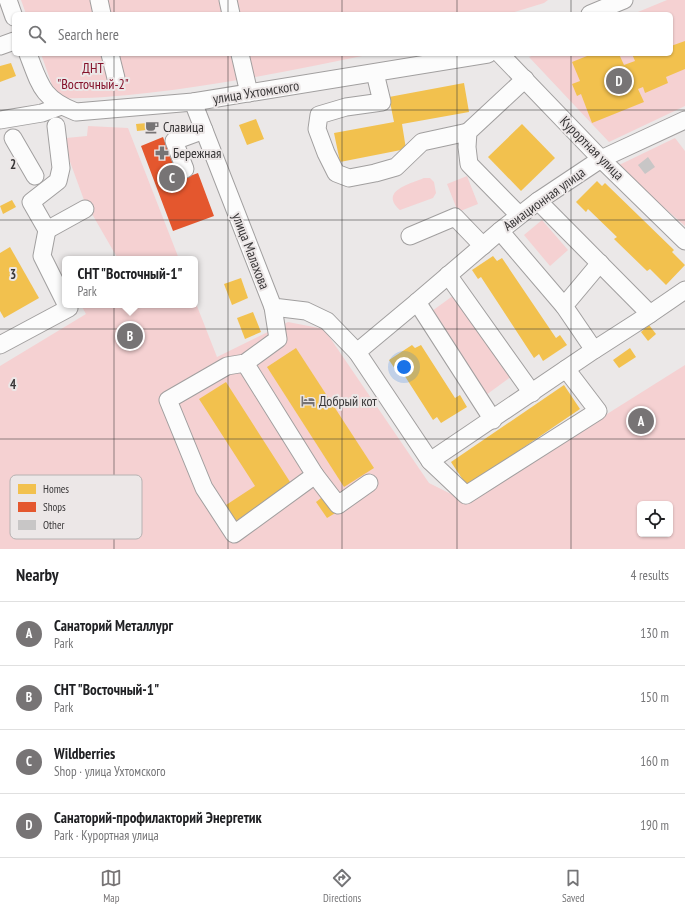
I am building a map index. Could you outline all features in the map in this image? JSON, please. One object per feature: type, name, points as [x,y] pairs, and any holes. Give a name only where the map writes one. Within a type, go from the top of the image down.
[{"type":"street","points":[[8,0],[12,12]]},
{"type":"street","points":[[99,0],[102,12]]},
{"type":"street","points":[[228,0],[231,12]]},
{"type":"street","points":[[595,12],[624,0]]},
{"type":"street","points":[[0,46],[12,42]]},
{"type":"street","name":"улица Ухтомского","points":[[29,56],[41,88],[61,106],[76,112],[194,102],[476,56]]},
{"type":"street","points":[[110,56],[116,78]]},
{"type":"street","points":[[240,56],[249,93]]},
{"type":"street","name":"Курортная улица","points":[[502,56],[601,159],[685,241]]},
{"type":"street","points":[[375,73],[382,102],[346,107],[319,115],[317,129],[326,153],[336,173],[349,178],[396,167],[422,142],[468,132],[525,80]]},
{"type":"street","name":"улица Малахова","points":[[194,102],[273,307],[306,311],[327,322],[357,352],[430,461],[466,495],[598,411],[566,369]]},
{"type":"street","points":[[0,120],[42,113],[61,106]]},
{"type":"street","name":"Авиационная улица","points":[[357,352],[482,246],[538,201],[601,159],[685,120]]},
{"type":"street","points":[[56,126],[61,168],[58,182],[31,202],[47,230],[42,256],[62,296]]},
{"type":"street","points":[[185,169],[174,141],[204,130]]},
{"type":"street","points":[[468,132],[467,147],[469,164],[520,215]]},
{"type":"street","points":[[13,138],[35,176]]},
{"type":"street","points":[[538,201],[650,314]]},
{"type":"street","points":[[47,230],[85,209]]},
{"type":"street","points":[[410,236],[455,217],[482,246]]},
{"type":"street","points":[[500,231],[564,306],[594,350]]},
{"type":"street","points":[[564,306],[600,263]]},
{"type":"street","points":[[448,275],[532,393]]},
{"type":"street","points":[[430,461],[685,290]]},
{"type":"street","points":[[417,302],[493,420]]},
{"type":"street","points":[[273,307],[278,339],[245,363],[227,366],[168,400],[204,488],[234,534],[315,476]]},
{"type":"street","points":[[0,345],[69,308]]},
{"type":"street","points":[[245,363],[315,476],[338,505],[368,482]]},
{"type":"green space","points":[[21,0],[548,0],[544,3],[515,12],[25,12]]},
{"type":"green space","points":[[667,0],[685,0],[685,106],[609,142],[529,57],[673,56],[673,12],[638,12]]},
{"type":"green space","name":"ДНТ \"Восточный-2\"","points":[[42,56],[362,56],[204,86],[94,98],[62,98],[52,85]]},
{"type":"green space","points":[[88,126],[128,128],[178,256],[116,256],[84,200],[69,159],[66,138],[87,136]]},
{"type":"green space","points":[[675,138],[685,151],[685,226],[617,166]]},
{"type":"green space","points":[[467,176],[478,204],[458,212],[447,184]]},
{"type":"green space","points":[[424,178],[430,178],[434,182],[436,193],[433,198],[400,210],[394,203],[393,198],[395,193],[399,189]]},
{"type":"green space","points":[[542,220],[568,250],[550,266],[524,235]]},
{"type":"green space","points":[[454,295],[512,376],[486,395],[428,314]]},
{"type":"green space","points":[[83,308],[198,308],[217,357],[288,322],[324,329],[429,483],[467,502],[685,365],[685,549],[0,549],[0,366],[86,314]]},
{"type":"building: Homes","points":[[685,41],[685,69],[666,77],[668,83],[645,93],[643,87],[638,89],[644,102],[592,123],[581,94],[577,96],[572,84],[580,81],[572,62],[587,56],[620,56],[624,65],[635,61],[633,56],[673,56],[673,45]]},
{"type":"building: Homes","points":[[11,63],[16,76],[0,82],[0,66]]},
{"type":"building: Homes","points":[[464,83],[469,112],[402,124],[406,149],[340,162],[334,133],[394,122],[389,97]]},
{"type":"building: Homes","points":[[256,119],[264,139],[247,145],[239,125]]},
{"type":"building: Homes","points":[[147,123],[147,130],[137,131],[136,124]]},
{"type":"building: Homes","points":[[522,124],[555,158],[521,191],[488,157]]},
{"type":"building: Homes","points":[[597,181],[602,186],[605,183],[674,250],[672,252],[685,265],[666,285],[650,269],[647,271],[614,239],[617,237],[588,209],[586,212],[576,202]]},
{"type":"building: Homes","points":[[12,200],[16,207],[3,214],[0,206]]},
{"type":"building: Homes","points":[[10,247],[39,298],[4,318],[0,311],[0,253]]},
{"type":"building: Homes","points":[[493,256],[497,261],[502,258],[556,338],[560,335],[567,345],[543,361],[539,354],[534,358],[481,277],[478,279],[472,270]]},
{"type":"building: Homes","points":[[241,278],[248,298],[232,305],[224,284]]},
{"type":"building: Homes","points":[[253,312],[261,332],[245,339],[237,318]]},
{"type":"building: Homes","points":[[649,325],[656,334],[648,341],[641,332]]},
{"type":"building: Homes","points":[[412,345],[415,348],[421,345],[455,398],[460,395],[467,407],[441,423],[437,417],[433,420],[399,367],[395,369],[389,360]]},
{"type":"building: Homes","points":[[296,348],[374,468],[344,487],[267,367]]},
{"type":"building: Homes","points":[[630,348],[636,357],[619,368],[613,360]]},
{"type":"building: Homes","points":[[226,382],[292,485],[234,522],[223,507],[255,486],[199,399]]},
{"type":"building: Homes","points":[[564,385],[580,409],[467,486],[451,462]]},
{"type":"building: Homes","points":[[325,495],[337,512],[327,518],[316,502]]},
{"type":"building: Shops","points":[[163,137],[179,180],[198,173],[214,216],[173,231],[141,146]]},
{"type":"building: Other","points":[[648,157],[655,167],[645,174],[638,165]]},
{"type":"place","name":"Санаторий-профилакторий Энергетик","points":[[619,81]]},
{"type":"place","name":"Славица","points":[[152,127]]},
{"type":"place","name":"Бережная","points":[[162,153]]},
{"type":"place","name":"Wildberries","points":[[172,178]]},
{"type":"place","name":"СНТ \"Восточный-1\"","points":[[130,336]]},
{"type":"place","name":"Добрый кот","points":[[308,401]]},
{"type":"place","name":"Санаторий Металлург","points":[[641,421]]}]
